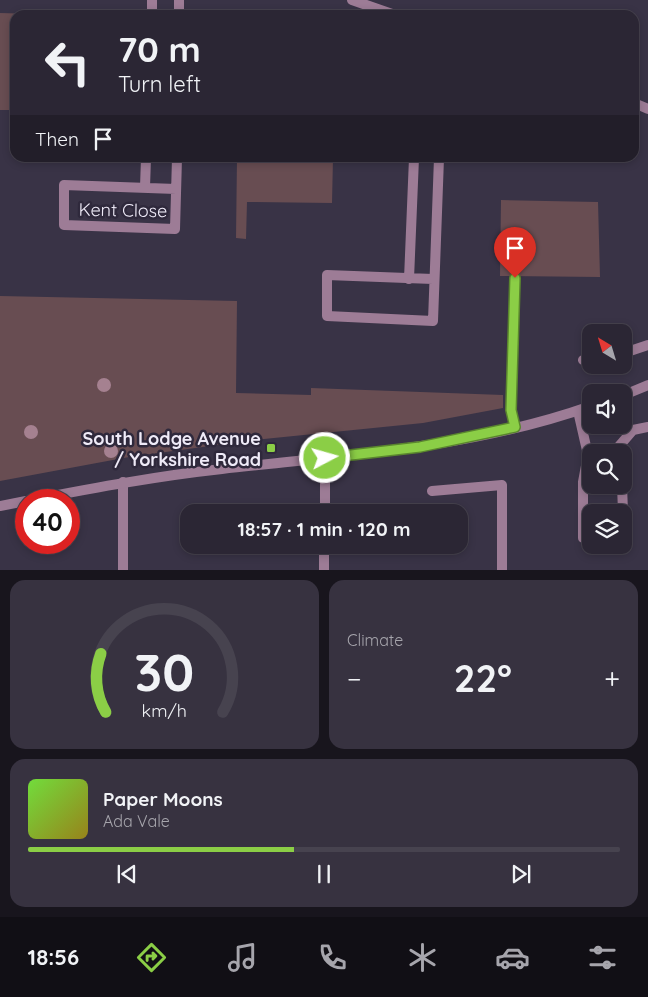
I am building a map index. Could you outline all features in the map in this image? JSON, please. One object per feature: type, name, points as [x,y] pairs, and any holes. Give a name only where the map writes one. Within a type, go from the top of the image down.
[{"type":"street","points":[[352,0],[381,10]]},
{"type":"street","points":[[145,187],[146,162]]},
{"type":"street","name":"Kent Close","points":[[176,189],[64,185],[64,225],[175,229],[177,162]]},
{"type":"street","points":[[408,279],[414,162]]},
{"type":"street","points":[[433,280],[327,275],[327,316],[433,321],[438,162]]},
{"type":"street","points":[[515,278],[511,410],[515,427]]},
{"type":"street","points":[[632,350],[648,345]]},
{"type":"street","points":[[632,392],[648,385]]},
{"type":"street","points":[[80,490],[123,482],[226,468],[420,447],[515,427],[582,409]]},
{"type":"street","points":[[578,411],[587,444]]},
{"type":"street","points":[[622,444],[630,433],[639,428],[648,427]]},
{"type":"street","points":[[324,504],[325,458]]},
{"type":"street","points":[[122,570],[123,482]]},
{"type":"street","points":[[432,491],[502,485],[502,570]]},
{"type":"street","points":[[0,506],[15,503]]},
{"type":"street","points":[[324,554],[324,570]]},
{"type":"shaded area","points":[[0,13],[10,13],[10,110],[0,110]]},
{"type":"shaded area","points":[[237,162],[333,162],[332,203],[247,202],[246,239],[236,238]]},
{"type":"shaded area","points":[[501,200],[598,202],[600,277],[500,276]]},
{"type":"shaded area","points":[[0,296],[237,301],[236,393],[311,395],[311,388],[503,395],[503,408],[423,423],[254,440],[129,457],[0,481]]},
{"type":"place","name":"South Lodge Avenue / Yorkshire Road","points":[[271,448]]},
{"type":"route","points":[[325,458],[420,447],[515,427],[511,410],[515,278]]}]
